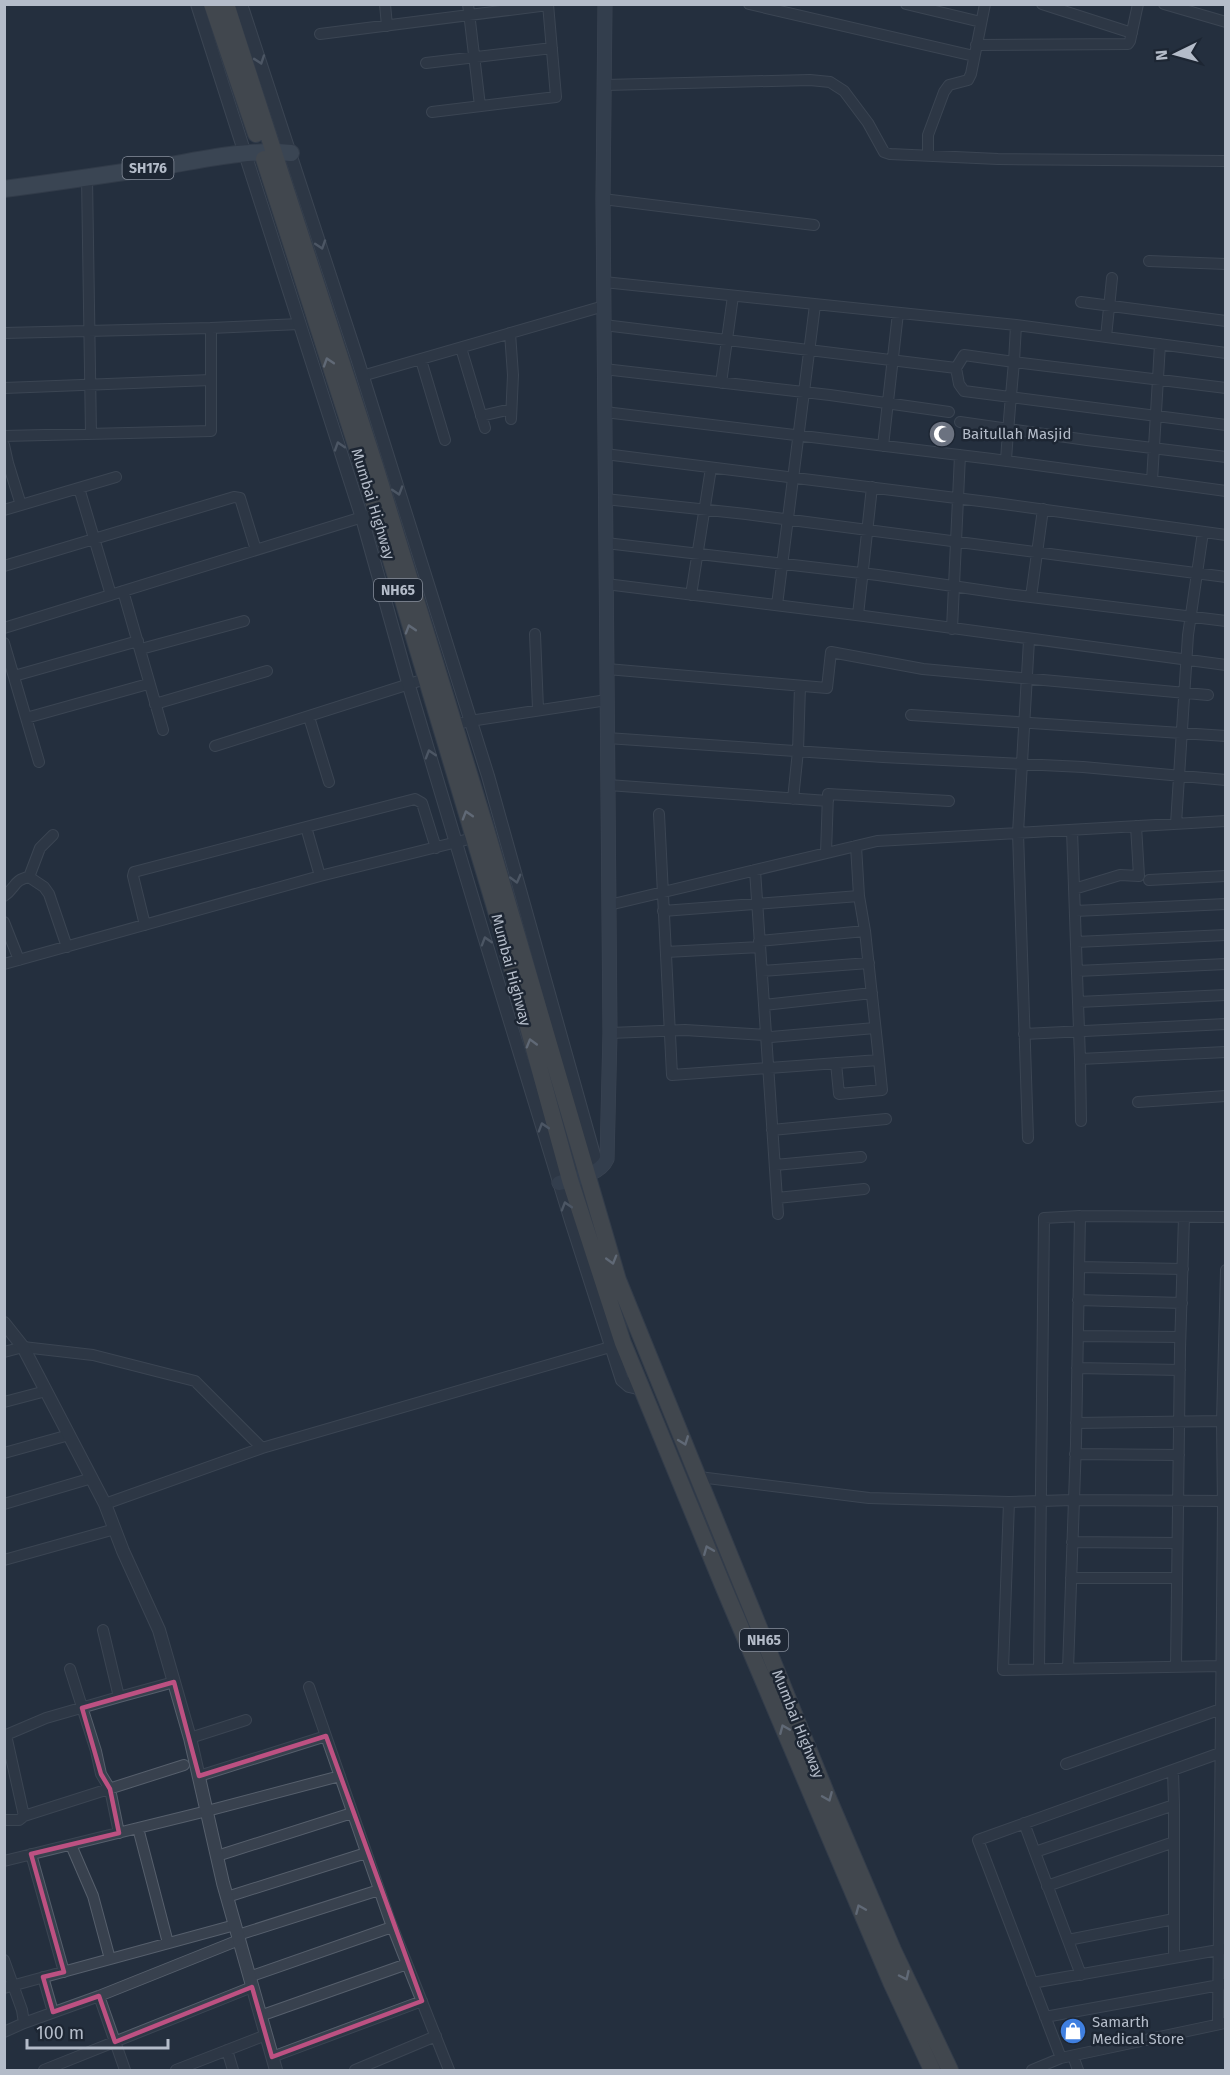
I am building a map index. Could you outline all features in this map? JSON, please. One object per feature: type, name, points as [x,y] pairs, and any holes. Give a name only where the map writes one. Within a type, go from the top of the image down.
[{"type":"highway","name":"Mumbai Highway","points":[[212,4],[260,152],[376,469],[462,723],[578,1143],[592,1172],[596,1204],[618,1280],[733,1566],[879,1918],[950,2070]]},
{"type":"highway","name":"Mumbai Highway","points":[[226,4],[260,152],[302,304],[369,515],[425,679],[499,921],[565,1182]]},
{"type":"highway","name":"NH65","points":[[565,1182],[617,1345],[642,1389],[891,1982],[932,2070]]},
{"type":"main road","points":[[565,1182],[592,1172],[606,1163],[607,1159],[610,1034],[603,199],[605,4]]},
{"type":"main road","name":"SH176","points":[[4,189],[260,152],[291,153]]},
{"type":"street","points":[[197,4],[260,152]]},
{"type":"street","points":[[241,4],[362,376],[462,723],[488,776],[592,1172]]},
{"type":"street","points":[[385,4],[387,26]]},
{"type":"street","points":[[749,4],[975,51],[1128,44],[1138,4]]},
{"type":"street","points":[[906,4],[981,22]]},
{"type":"street","points":[[928,156],[928,135],[944,92],[949,85],[968,80],[971,74],[985,4]]},
{"type":"street","points":[[1042,4],[1132,33]]},
{"type":"street","points":[[1164,4],[1226,22]]},
{"type":"street","points":[[320,34],[387,26],[468,10],[548,5],[556,97],[432,112]]},
{"type":"street","points":[[468,10],[480,106]]},
{"type":"street","points":[[426,63],[552,48]]},
{"type":"street","points":[[605,86],[810,80],[830,82],[844,91],[868,123],[884,152],[890,154],[998,159],[1226,161]]},
{"type":"street","points":[[87,178],[91,434]]},
{"type":"street","points":[[603,199],[814,225]]},
{"type":"street","points":[[1149,261],[1226,264]]},
{"type":"street","points":[[1106,337],[1113,278]]},
{"type":"street","points":[[604,282],[1016,325],[1226,353]]},
{"type":"street","points":[[721,382],[733,296]]},
{"type":"street","points":[[1080,302],[1226,321]]},
{"type":"street","points":[[302,304],[300,324],[369,515],[409,686],[456,842],[565,1182]]},
{"type":"street","points":[[777,606],[815,305]]},
{"type":"street","points":[[362,376],[604,306]]},
{"type":"street","points":[[883,446],[898,313]]},
{"type":"street","points":[[4,333],[300,324]]},
{"type":"street","points":[[604,325],[956,368]]},
{"type":"street","points":[[1006,461],[1016,325]]},
{"type":"street","points":[[4,436],[211,431],[211,328]]},
{"type":"street","points":[[481,416],[511,414],[513,375],[510,333]]},
{"type":"street","points":[[1152,481],[1160,344]]},
{"type":"street","points":[[461,348],[485,428]]},
{"type":"street","points":[[1226,388],[964,355],[956,368],[959,384],[964,391],[1226,425]]},
{"type":"street","points":[[421,360],[445,440]]},
{"type":"street","points":[[604,369],[804,392],[949,412]]},
{"type":"street","points":[[4,388],[211,380]]},
{"type":"street","points":[[605,412],[1152,481],[1225,487]]},
{"type":"street","points":[[960,422],[1226,457]]},
{"type":"street","points":[[4,445],[21,505]]},
{"type":"street","points":[[605,454],[1043,509],[1226,535]]},
{"type":"street","points":[[952,629],[960,455]]},
{"type":"street","points":[[691,595],[711,468]]},
{"type":"street","points":[[4,510],[116,477]]},
{"type":"street","points":[[858,615],[872,487]]},
{"type":"street","points":[[79,488],[111,595]]},
{"type":"street","points":[[4,566],[234,497],[240,498],[256,550]]},
{"type":"street","points":[[606,499],[788,520],[1226,577]]},
{"type":"street","points":[[1031,597],[1043,509]]},
{"type":"street","points":[[4,628],[369,515]]},
{"type":"street","points":[[1176,824],[1183,693],[1190,616],[1203,532]]},
{"type":"street","points":[[606,543],[862,573],[1226,621]]},
{"type":"street","points":[[606,584],[858,615],[1226,665]]},
{"type":"street","points":[[123,591],[163,730]]},
{"type":"street","points":[[14,676],[244,621]]},
{"type":"street","points":[[535,634],[538,709]]},
{"type":"street","points":[[1028,1138],[1018,833],[1029,640]]},
{"type":"street","points":[[4,643],[39,762]]},
{"type":"street","points":[[607,669],[827,688],[831,652],[923,669],[1208,695]]},
{"type":"street","points":[[155,704],[267,671]]},
{"type":"street","points":[[215,746],[409,686],[425,679]]},
{"type":"street","points":[[26,718],[148,684]]},
{"type":"street","points":[[794,799],[800,686]]},
{"type":"street","points":[[462,723],[607,699]]},
{"type":"street","points":[[912,715],[1226,736]]},
{"type":"street","points":[[309,717],[329,782]]},
{"type":"street","points":[[607,738],[798,752],[1083,767],[1226,780]]},
{"type":"street","points":[[608,785],[828,801]]},
{"type":"street","points":[[826,854],[828,794],[949,801]]},
{"type":"street","points":[[145,926],[134,872],[415,799],[422,803],[436,848]]},
{"type":"street","points":[[659,814],[672,1075],[879,1060]]},
{"type":"street","points":[[609,905],[877,841],[1226,821]]},
{"type":"street","points":[[1074,889],[1120,875],[1138,876],[1136,826]]},
{"type":"street","points":[[306,827],[320,876]]},
{"type":"street","points":[[1072,830],[1081,1121]]},
{"type":"street","points":[[29,877],[40,848],[53,835]]},
{"type":"street","points":[[4,964],[320,876],[474,838]]},
{"type":"street","points":[[836,1063],[838,1094],[882,1090],[869,963],[859,896],[856,846]]},
{"type":"street","points":[[755,870],[778,1214]]},
{"type":"street","points":[[1149,880],[1226,876]]},
{"type":"street","points":[[4,896],[13,890],[15,882],[19,879],[29,877],[44,887],[49,894],[67,947]]},
{"type":"street","points":[[663,911],[859,896]]},
{"type":"street","points":[[1075,911],[1226,904]]},
{"type":"street","points":[[4,922],[19,960]]},
{"type":"street","points":[[666,952],[760,944],[865,931]]},
{"type":"street","points":[[1076,942],[1226,935]]},
{"type":"street","points":[[762,970],[869,963]]},
{"type":"street","points":[[1077,971],[1226,964]]},
{"type":"street","points":[[764,1005],[872,993]]},
{"type":"street","points":[[1078,1002],[1226,995]]},
{"type":"street","points":[[1024,1034],[1226,1024]]},
{"type":"street","points":[[610,1034],[670,1031],[771,1037],[875,1028]]},
{"type":"street","points":[[1080,1059],[1226,1052]]},
{"type":"street","points":[[1138,1102],[1226,1096]]},
{"type":"street","points":[[772,1130],[886,1119]]},
{"type":"street","points":[[775,1164],[861,1157]]},
{"type":"street","points":[[777,1198],[864,1189]]},
{"type":"street","points":[[1068,1669],[1080,1216]]},
{"type":"street","points":[[1039,1669],[1044,1218],[1080,1216],[1226,1217]]},
{"type":"street","points":[[1176,1667],[1180,1337],[1184,1217]]},
{"type":"street","points":[[1079,1267],[1182,1269]]},
{"type":"street","points":[[1032,2070],[1061,2058],[1222,2024],[1223,1766],[1220,1753],[1223,1726],[1221,1709],[1224,1501],[1222,1421],[1226,1270]]},
{"type":"street","points":[[1078,1300],[1182,1303]]},
{"type":"street","points":[[4,1323],[22,1347],[92,1478],[159,1629],[190,1738],[227,1897],[276,2070]]},
{"type":"street","points":[[1078,1336],[1180,1337]]},
{"type":"street","points":[[105,1504],[262,1448],[617,1345]]},
{"type":"street","points":[[4,1352],[22,1347],[93,1355],[195,1381],[262,1448]]},
{"type":"street","points":[[1077,1368],[1180,1370]]},
{"type":"street","points":[[4,1402],[46,1391]]},
{"type":"street","points":[[1076,1422],[1222,1421]]},
{"type":"street","points":[[4,1453],[69,1435]]},
{"type":"street","points":[[1075,1454],[1179,1455]]},
{"type":"street","points":[[4,1504],[92,1478]]},
{"type":"street","points":[[699,1478],[869,1498],[1009,1502],[1224,1501]]},
{"type":"street","points":[[1009,1502],[1004,1670],[1221,1666]]},
{"type":"street","points":[[4,1560],[115,1529]]},
{"type":"street","points":[[1072,1542],[1177,1543]]},
{"type":"street","points":[[1071,1578],[1177,1578]]},
{"type":"street","points":[[103,1630],[119,1697]]},
{"type":"street","points":[[70,1669],[96,1751],[100,1774],[110,1789],[119,1833]]},
{"type":"street","points":[[24,1816],[6,1735],[46,1718],[174,1682]]},
{"type":"street","points":[[309,1687],[392,1927],[449,2070]]},
{"type":"street","points":[[1066,1764],[1221,1709]]},
{"type":"street","points":[[190,1738],[246,1720]]},
{"type":"street","points":[[198,1776],[326,1736]]},
{"type":"street","points":[[1061,2058],[978,1840],[1220,1753]]},
{"type":"street","points":[[4,1820],[19,1820],[24,1816],[184,1765]]},
{"type":"street","points":[[1173,1770],[1174,1958]]},
{"type":"street","points":[[4,1861],[340,1776]]},
{"type":"street","points":[[1035,1852],[1174,1805]]},
{"type":"street","points":[[217,1856],[352,1812]]},
{"type":"street","points":[[1024,1823],[1081,1975]]},
{"type":"street","points":[[138,1828],[168,1943]]},
{"type":"street","points":[[1047,1886],[1174,1842]]},
{"type":"street","points":[[71,1845],[93,1896],[110,1959]]},
{"type":"street","points":[[227,1897],[366,1853]]},
{"type":"street","points":[[31,1854],[64,1972]]},
{"type":"street","points":[[4,2032],[99,1996],[237,1933],[379,1890]]},
{"type":"street","points":[[1068,1940],[1174,1919]]},
{"type":"street","points":[[44,2070],[115,2042],[251,1982],[392,1927]]},
{"type":"street","points":[[9,1987],[168,1943],[237,1933]]},
{"type":"street","points":[[1032,1983],[1222,1950]]},
{"type":"street","points":[[4,1960],[9,1987],[24,2023]]},
{"type":"street","points":[[260,2016],[407,1964]]},
{"type":"street","points":[[43,1977],[53,2012]]},
{"type":"street","points":[[1045,2017],[1222,1985]]},
{"type":"street","points":[[99,1996],[125,2070]]},
{"type":"street","points":[[272,2057],[422,2001]]},
{"type":"street","points":[[176,2070],[266,2035]]},
{"type":"street","points":[[355,2070],[436,2036]]},
{"type":"street","points":[[228,2050],[233,2070]]},
{"type":"street","points":[[1073,2056],[1078,2070]]},
{"type":"highlighted area","points":[[174,1682],[199,1776],[326,1736],[422,2001],[272,2057],[252,1987],[115,2042],[99,1996],[53,2012],[43,1977],[64,1972],[31,1854],[119,1833],[110,1789],[101,1774],[82,1708]]},
{"type":"place","name":"Baitullah Masjid","points":[[942,434]]},
{"type":"place","name":"Samarth Medical Store","points":[[1073,2031]]}]
